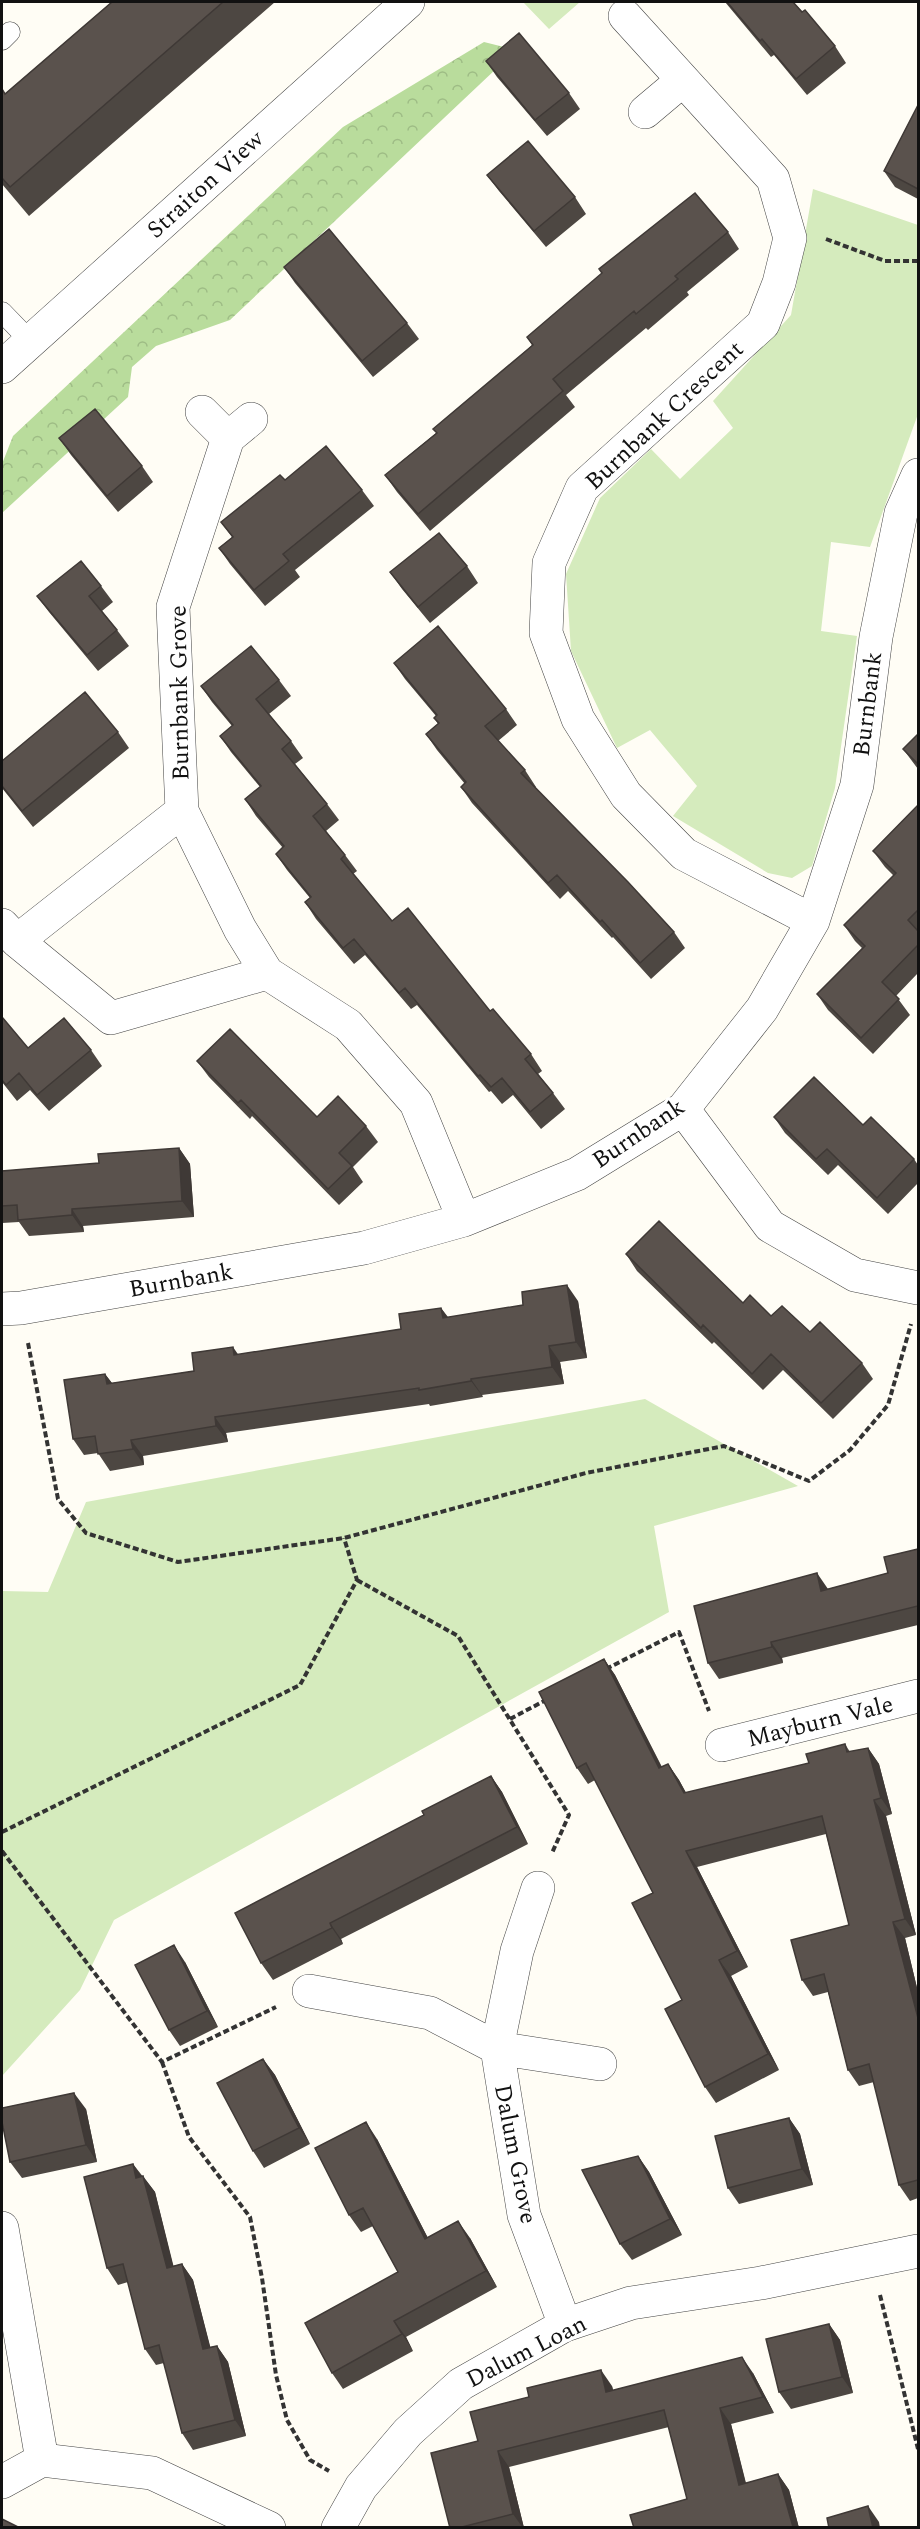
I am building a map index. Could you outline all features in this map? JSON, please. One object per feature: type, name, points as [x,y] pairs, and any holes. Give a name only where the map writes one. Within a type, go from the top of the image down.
[{"type":"street","name":"Straiton View","points":[[2,367],[408,2]]},
{"type":"street","name":"Burnbank Crescent","points":[[625,16],[773,179],[790,238],[779,283],[763,324],[582,488],[549,563],[546,633],[578,718],[626,795],[684,854],[813,921]]},
{"type":"street","points":[[645,112],[683,80]]},
{"type":"street","name":"Burnbank Grove","points":[[202,412],[239,429],[173,607],[182,811],[240,929],[267,973],[348,1025],[416,1103],[464,1220]]},
{"type":"street","name":"Burnbank","points":[[11,1308],[364,1248],[464,1220],[577,1174],[682,1109],[762,1009],[813,921],[857,784],[876,637],[901,513],[918,475]]},
{"type":"street","name":"Burnbank Grove","points":[[182,811],[9,933],[111,1018],[267,973]]},
{"type":"street","points":[[682,1109],[770,1226],[855,1275],[916,1302]]},
{"type":"street","name":"Mayburn Vale","points":[[722,1745],[918,1696]]},
{"type":"street","name":"Dalum Grove","points":[[538,1888],[517,1951],[497,2048],[524,2215],[565,2325]]},
{"type":"street","name":"Dalum Grove","points":[[309,1991],[430,2013],[497,2048],[600,2064]]},
{"type":"street","points":[[2,2228],[42,2460]]},
{"type":"street","name":"Dalum Loan","points":[[338,2528],[361,2487],[408,2432],[461,2384],[565,2325],[631,2303],[761,2283],[918,2251]]},
{"type":"street","points":[[2,2482],[42,2460],[152,2473],[268,2528]]},
{"type":"lane","points":[[2,312],[30,341]]},
{"type":"path","points":[[790,238],[823,238],[885,261],[918,261]]},
{"type":"path","points":[[11,1308],[58,1499],[86,1533],[178,1562],[344,1538],[586,1473],[724,1446],[809,1481],[850,1450],[888,1405],[916,1302]]},
{"type":"path","points":[[344,1538],[357,1580],[458,1636],[569,1815],[538,1888]]},
{"type":"path","points":[[2,1832],[300,1685],[357,1580]]},
{"type":"path","points":[[605,1670],[679,1632],[722,1745]]},
{"type":"path","points":[[510,1719],[552,1697]]},
{"type":"path","points":[[2,1851],[162,2062],[189,2137],[250,2217],[262,2278],[276,2375],[287,2420],[310,2460],[361,2487]]},
{"type":"path","points":[[162,2062],[309,1991]]},
{"type":"path","points":[[872,2261],[918,2449]]},
{"type":"green space","points":[[523,2],[580,2],[549,29]]},
{"type":"green space","points":[[484,42],[516,50],[230,320],[156,346],[132,367],[128,397],[2,513],[2,464],[13,436],[343,127]]},
{"type":"green space","points":[[813,189],[918,225],[918,414],[870,547],[831,542],[821,631],[857,636],[835,788],[812,866],[792,878],[768,873],[673,816],[697,786],[650,730],[617,748],[571,651],[566,574],[600,498],[651,449],[680,479],[733,428],[713,401],[791,315]]},
{"type":"green space","points":[[645,1399],[798,1486],[654,1526],[669,1612],[114,1920],[80,1990],[2,2076],[2,1591],[48,1592],[86,1502]]},
{"type":"building","points":[[112,2],[223,2],[10,187],[2,178],[2,89],[5,94]]},
{"type":"building","points":[[727,2],[793,2],[802,12],[805,10],[835,46],[796,79]]},
{"type":"building","points":[[519,33],[569,93],[535,120],[486,61]]},
{"type":"building","points":[[918,105],[918,189],[884,171]]},
{"type":"building","points":[[528,141],[575,197],[534,231],[487,175]]},
{"type":"building","points":[[695,193],[728,232],[675,276],[678,279],[636,314],[634,311],[553,379],[563,391],[418,514],[385,475],[437,433],[433,429],[533,345],[527,337],[602,273],[599,269]]},
{"type":"building","points":[[329,229],[407,323],[362,361],[284,267]]},
{"type":"building","points":[[95,409],[142,466],[107,496],[59,438]]},
{"type":"building","points":[[326,446],[362,490],[283,554],[289,561],[254,590],[219,548],[233,537],[221,522],[280,475],[285,480]]},
{"type":"building","points":[[439,533],[467,566],[418,607],[390,572]]},
{"type":"building","points":[[81,561],[101,586],[89,596],[117,630],[87,655],[37,596]]},
{"type":"building","points":[[438,626],[506,709],[485,726],[525,770],[521,773],[674,932],[640,963],[602,920],[600,922],[557,875],[548,883],[461,787],[466,782],[426,734],[439,723],[434,718],[437,715],[394,663]]},
{"type":"building","points":[[251,646],[279,680],[256,699],[291,741],[282,749],[327,804],[313,816],[345,855],[341,859],[392,921],[408,908],[490,1011],[493,1009],[531,1054],[525,1059],[553,1093],[530,1112],[502,1078],[491,1087],[480,1075],[478,1076],[405,988],[399,993],[354,939],[343,948],[305,902],[311,897],[276,854],[284,846],[245,799],[261,786],[220,736],[233,725],[201,686]]},
{"type":"building","points":[[85,692],[118,732],[22,811],[2,786],[2,761]]},
{"type":"building","points":[[918,734],[918,764],[903,749]]},
{"type":"building","points":[[918,805],[918,910],[908,920],[918,931],[918,945],[882,982],[899,999],[861,1038],[817,994],[865,946],[844,925],[896,873],[873,851]]},
{"type":"building","points":[[2,1017],[28,1048],[64,1018],[91,1050],[37,1095],[19,1073],[6,1085],[2,1080]]},
{"type":"building","points":[[230,1029],[317,1117],[338,1096],[366,1126],[339,1153],[352,1166],[328,1189],[241,1100],[238,1103],[197,1061]]},
{"type":"building","points":[[814,1077],[863,1125],[871,1117],[914,1159],[877,1198],[827,1149],[816,1159],[774,1117]]},
{"type":"building","points":[[179,1148],[182,1201],[72,1209],[72,1215],[18,1220],[17,1205],[2,1206],[2,1171],[99,1163],[98,1154]]},
{"type":"building","points":[[659,1221],[743,1303],[750,1295],[771,1316],[782,1306],[810,1332],[820,1322],[862,1363],[821,1403],[771,1354],[752,1374],[703,1325],[701,1328],[626,1254]]},
{"type":"building","points":[[567,1285],[576,1342],[549,1346],[552,1367],[471,1379],[471,1381],[419,1390],[419,1388],[215,1417],[216,1426],[131,1440],[133,1449],[98,1454],[95,1436],[73,1439],[64,1380],[105,1374],[107,1384],[194,1371],[192,1353],[233,1347],[234,1355],[401,1329],[399,1314],[441,1308],[443,1318],[523,1305],[522,1292]]},
{"type":"building","points":[[918,1549],[918,1606],[771,1642],[772,1647],[708,1663],[694,1606],[817,1573],[821,1591],[888,1573],[884,1557]]},
{"type":"building","points":[[604,1659],[659,1768],[668,1764],[684,1793],[809,1763],[806,1754],[845,1744],[847,1752],[868,1748],[881,1798],[874,1800],[905,1919],[893,1922],[918,2018],[918,2180],[899,2185],[869,2064],[848,2070],[824,1974],[802,1980],[791,1940],[849,1925],[822,1816],[686,1851],[737,1951],[719,1960],[768,2054],[705,2087],[665,2009],[682,2000],[632,1903],[653,1893],[586,1763],[577,1768],[539,1692]]},
{"type":"building","points":[[491,1776],[517,1827],[330,1923],[332,1928],[261,1963],[235,1913],[424,1815],[422,1811]]},
{"type":"building","points":[[174,1945],[207,2011],[169,2030],[135,1965]]},
{"type":"building","points":[[263,2059],[299,2128],[253,2151],[217,2083]]},
{"type":"building","points":[[74,2093],[86,2145],[10,2162],[2,2122],[2,2108]]},
{"type":"building","points":[[789,2118],[802,2169],[728,2188],[715,2136]]},
{"type":"building","points":[[366,2122],[425,2239],[458,2221],[486,2271],[394,2321],[402,2334],[332,2373],[305,2323],[398,2272],[363,2208],[349,2215],[315,2148]]},
{"type":"building","points":[[638,2156],[670,2219],[620,2244],[582,2170]]},
{"type":"building","points":[[133,2164],[136,2178],[143,2176],[167,2268],[182,2264],[203,2349],[217,2346],[235,2420],[182,2433],[159,2345],[145,2349],[123,2264],[107,2268],[84,2177]]},
{"type":"building","points":[[829,2324],[842,2377],[779,2392],[766,2339]]},
{"type":"building","points":[[742,2357],[763,2397],[720,2408],[739,2485],[778,2474],[793,2527],[634,2528],[630,2515],[687,2499],[664,2410],[498,2451],[513,2514],[450,2528],[431,2453],[478,2441],[470,2412],[529,2397],[527,2388],[601,2370],[606,2392]]},
{"type":"building","points":[[868,2506],[873,2528],[829,2528],[827,2518]]},
{"type":"building","points":[[2,2519],[20,2528],[2,2528]]}]
